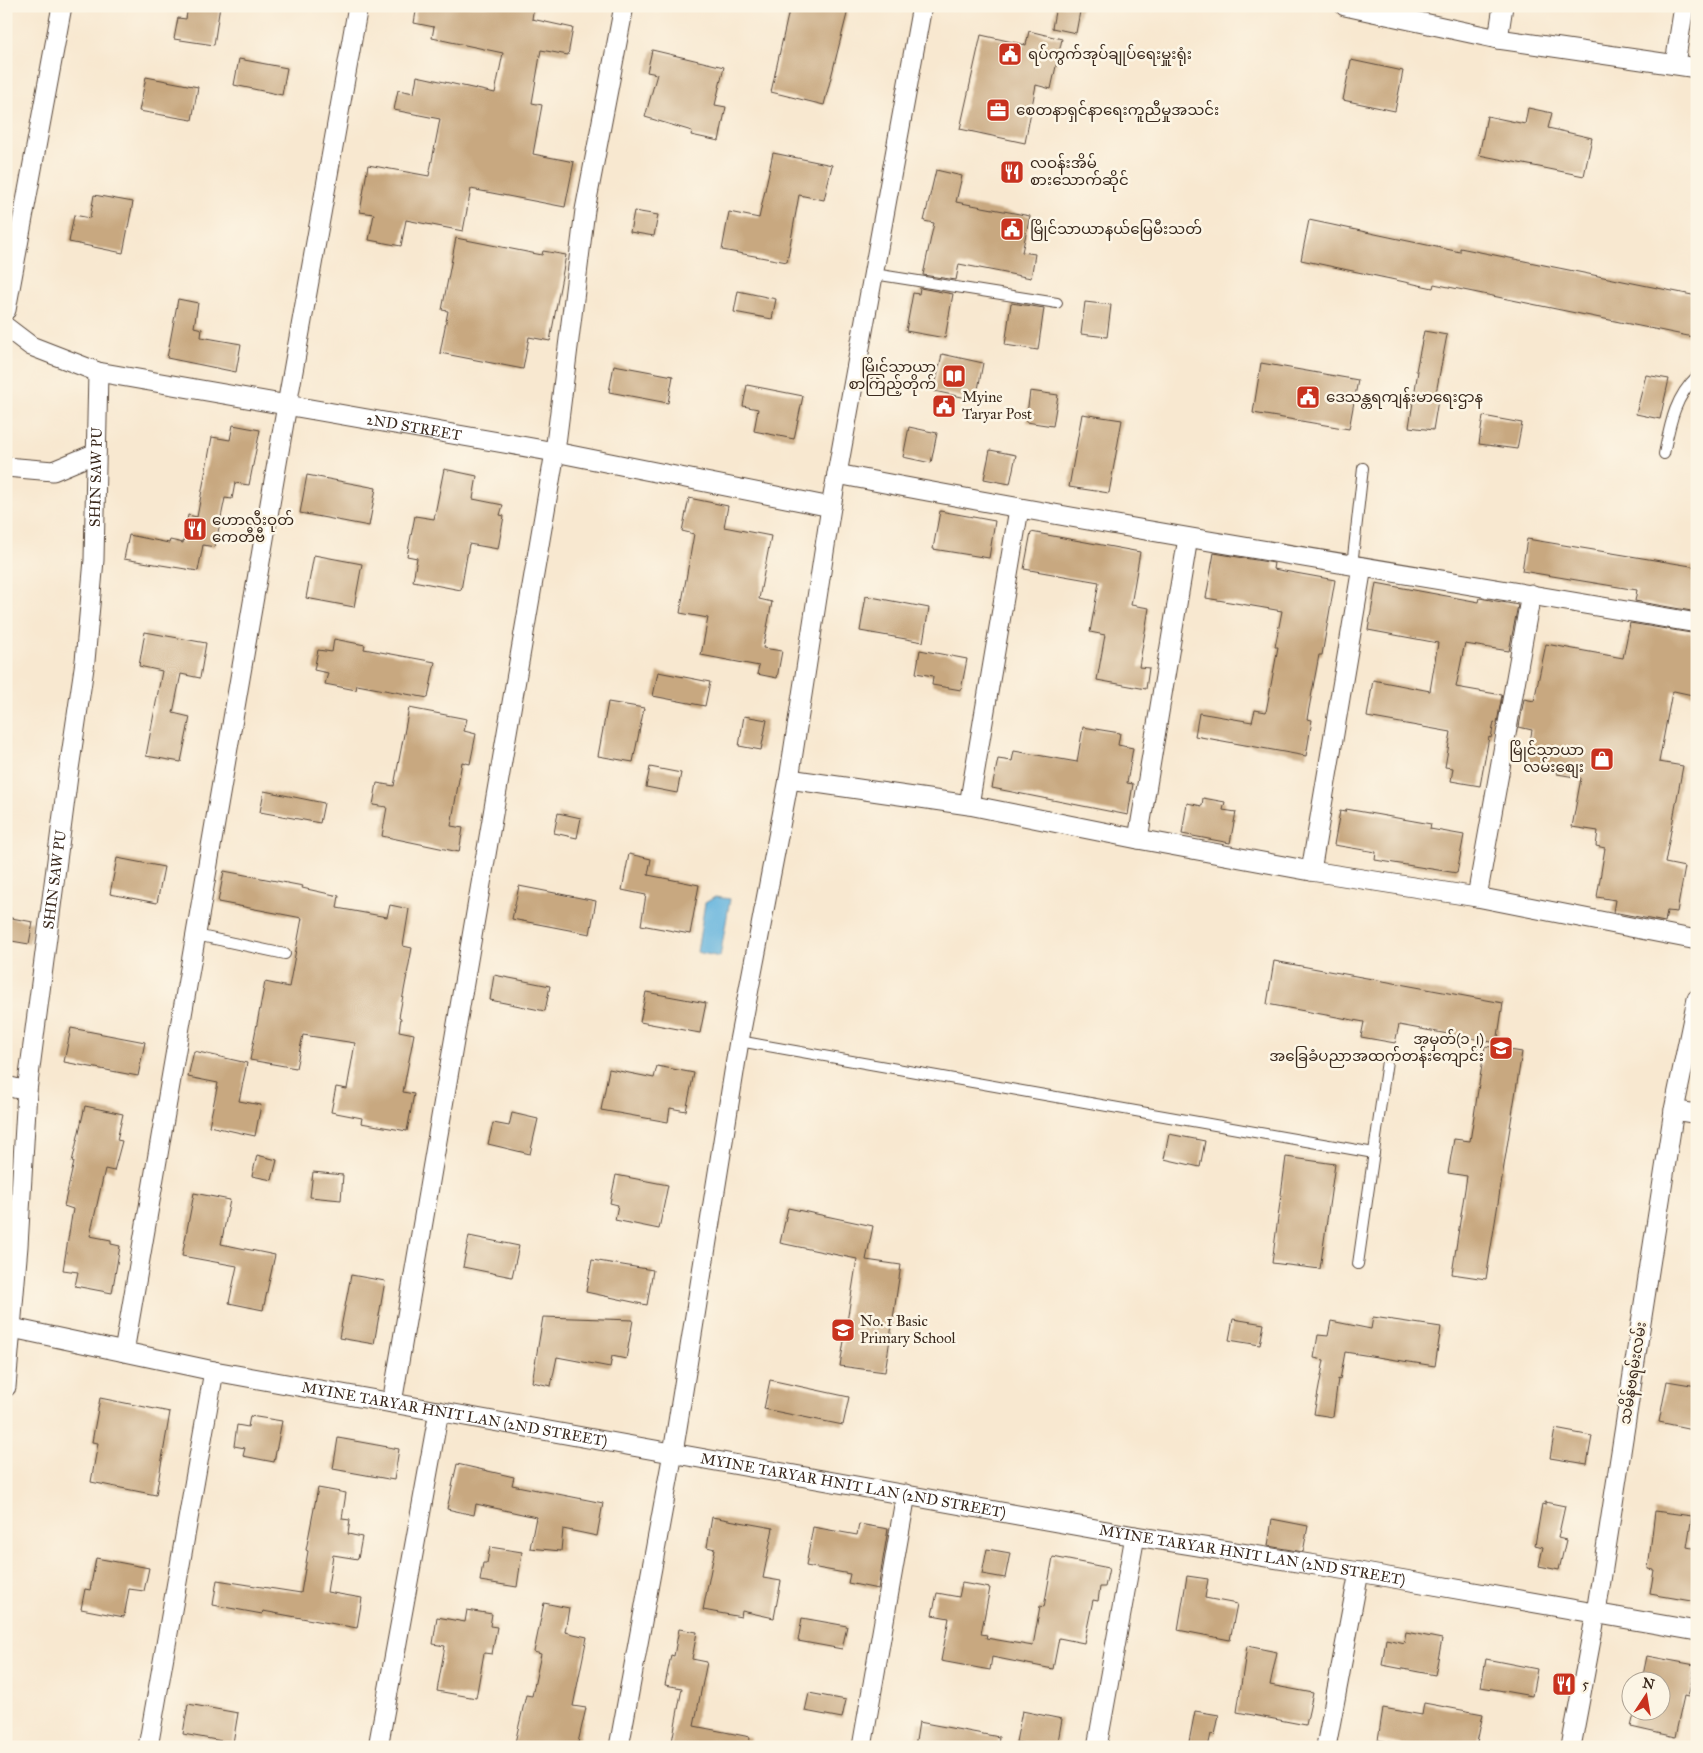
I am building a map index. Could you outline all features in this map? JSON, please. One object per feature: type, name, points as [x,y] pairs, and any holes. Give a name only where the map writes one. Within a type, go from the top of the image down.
[{"type":"street","points":[[6,310],[62,6]]},
{"type":"street","points":[[124,1352],[287,405],[358,6]]},
{"type":"street","points":[[392,1403],[555,452],[585,210],[624,6]]},
{"type":"street","points":[[620,1747],[673,1453],[739,1041],[788,779],[831,507],[922,6]]},
{"type":"street","points":[[1345,6],[1498,38],[1697,68]]},
{"type":"street","points":[[1498,38],[1502,6]]},
{"type":"street","points":[[1674,64],[1684,6]]},
{"type":"street","name":"2ND STREET","points":[[6,327],[31,346],[98,372],[555,452],[831,507]]},
{"type":"street","name":"SHIN SAW PU","points":[[6,1387],[27,1091],[68,776],[86,661],[94,560],[98,372]]},
{"type":"street","points":[[6,467],[53,471],[96,453]]},
{"type":"street","points":[[837,474],[1019,509],[1697,623]]},
{"type":"street","points":[[969,805],[1019,509]]},
{"type":"street","points":[[1138,839],[1188,538]]},
{"type":"street","points":[[1312,871],[1357,567]]},
{"type":"street","points":[[1477,897],[1531,594]]},
{"type":"street","points":[[788,779],[969,805],[1138,839],[1312,871],[1477,897],[1697,940]]},
{"type":"street","name":"သမိန်ဗရမ်းလမ်း","points":[[1571,1747],[1596,1613],[1674,1110],[1697,998]]},
{"type":"street","points":[[6,1086],[27,1091]]},
{"type":"street","points":[[1674,1110],[1697,1114]]},
{"type":"street","name":"MYINE TARYAR HNIT LAN (2ND STREET)","points":[[9,1327],[214,1371],[1134,1536],[1359,1572],[1697,1631]]},
{"type":"street","points":[[148,1747],[214,1371]]},
{"type":"street","points":[[378,1747],[439,1411]]},
{"type":"street","points":[[862,1747],[906,1494]]},
{"type":"street","points":[[1097,1747],[1134,1536]]},
{"type":"street","points":[[1326,1747],[1359,1572]]},
{"type":"lane","points":[[874,274],[1057,304]]},
{"type":"lane","points":[[1664,454],[1671,419],[1678,400],[1687,385],[1697,376]]},
{"type":"lane","points":[[1357,567],[1363,468]]},
{"type":"lane","points":[[196,935],[284,954]]},
{"type":"lane","points":[[739,1041],[1374,1153]]},
{"type":"lane","points":[[1358,1264],[1387,1061]]},
{"type":"water","points":[[715,897],[730,899],[720,957],[697,952],[705,903]]},
{"type":"building","points":[[188,6],[220,6],[214,45],[174,39],[178,18],[186,19]]},
{"type":"building","points":[[417,6],[534,6],[532,19],[573,28],[568,55],[541,50],[532,103],[542,105],[533,154],[574,162],[565,207],[471,189],[463,231],[406,220],[401,246],[369,240],[374,214],[360,212],[368,165],[429,176],[440,119],[394,110],[398,90],[414,93],[417,76],[495,93],[503,53],[432,38],[434,27],[414,23]]},
{"type":"building","points":[[790,6],[849,6],[824,105],[771,92]]},
{"type":"building","points":[[1056,6],[1081,6],[1076,33],[1052,28]]},
{"type":"building","points":[[1029,31],[1062,39],[1051,89],[1036,85],[1025,143],[960,129],[981,35],[1026,45]]},
{"type":"building","points":[[652,50],[724,67],[715,105],[726,107],[719,141],[691,135],[692,131],[645,117],[657,74],[647,72]]},
{"type":"building","points":[[239,59],[287,68],[282,95],[234,85]]},
{"type":"building","points":[[1351,60],[1403,71],[1395,111],[1343,100]]},
{"type":"building","points":[[146,77],[198,87],[192,120],[139,111]]},
{"type":"building","points":[[1528,108],[1552,113],[1548,128],[1592,138],[1584,176],[1479,155],[1487,116],[1525,124]]},
{"type":"building","points":[[773,153],[832,165],[824,200],[799,195],[787,262],[722,250],[729,212],[759,218]]},
{"type":"building","points":[[936,170],[962,176],[956,202],[1030,216],[1022,252],[1035,254],[1031,278],[959,264],[956,280],[923,275],[934,223],[924,221]]},
{"type":"building","points":[[94,195],[133,202],[123,253],[69,242],[74,215],[90,218]]},
{"type":"building","points":[[634,211],[658,215],[654,236],[630,232]]},
{"type":"building","points":[[1309,220],[1460,252],[1460,248],[1697,296],[1697,320],[1693,337],[1434,284],[1433,288],[1301,260]]},
{"type":"building","points":[[456,238],[542,255],[543,251],[566,255],[550,341],[529,337],[523,369],[440,353],[448,311],[442,310]]},
{"type":"building","points":[[920,288],[953,294],[945,338],[906,331],[913,293],[919,294]]},
{"type":"building","points":[[738,291],[776,299],[772,319],[734,312]]},
{"type":"building","points":[[178,299],[198,303],[194,327],[202,329],[201,337],[241,344],[236,372],[167,358]]},
{"type":"building","points":[[1085,302],[1111,305],[1107,337],[1081,334]]},
{"type":"building","points":[[1011,303],[1044,308],[1038,350],[1005,345]]},
{"type":"building","points":[[1424,331],[1447,335],[1436,393],[1439,394],[1433,430],[1409,427],[1418,371],[1416,371]]},
{"type":"building","points":[[942,354],[983,363],[976,400],[934,391]]},
{"type":"building","points":[[1261,363],[1358,380],[1349,429],[1253,413]]},
{"type":"building","points":[[614,365],[673,376],[668,403],[609,392]]},
{"type":"building","points":[[1646,375],[1669,379],[1660,419],[1636,414]]},
{"type":"building","points":[[747,385],[803,396],[794,439],[754,431],[758,409],[743,406]]},
{"type":"building","points":[[1030,391],[1058,395],[1053,426],[1026,422]]},
{"type":"building","points":[[1082,414],[1122,420],[1109,493],[1069,487]]},
{"type":"building","points":[[1483,416],[1522,423],[1517,449],[1479,444]]},
{"type":"building","points":[[233,425],[260,430],[249,485],[235,483],[232,499],[225,498],[215,547],[203,545],[198,571],[124,559],[129,535],[169,543],[170,540],[183,543],[188,515],[197,517],[212,437],[230,440]]},
{"type":"building","points":[[909,427],[937,433],[931,463],[903,457]]},
{"type":"building","points":[[990,450],[1016,455],[1010,484],[984,479]]},
{"type":"building","points":[[444,469],[477,476],[473,499],[503,505],[500,515],[504,516],[498,549],[469,544],[461,590],[413,581],[417,558],[407,556],[415,516],[434,519]]},
{"type":"building","points":[[307,475],[376,488],[369,526],[300,513]]},
{"type":"building","points":[[689,498],[728,506],[724,527],[771,536],[759,599],[772,602],[763,648],[782,651],[777,678],[757,674],[759,666],[701,655],[708,618],[680,613],[694,534],[682,531]]},
{"type":"building","points":[[940,511],[995,521],[989,558],[933,549]]},
{"type":"building","points":[[1031,532],[1140,552],[1131,605],[1149,608],[1139,667],[1149,668],[1146,689],[1097,680],[1105,635],[1090,632],[1099,582],[1024,569]]},
{"type":"building","points":[[1527,539],[1697,567],[1697,612],[1635,601],[1637,590],[1522,571]]},
{"type":"building","points":[[1214,553],[1274,563],[1273,569],[1335,580],[1322,655],[1319,655],[1307,719],[1312,720],[1306,756],[1195,736],[1199,713],[1252,722],[1255,710],[1266,712],[1278,647],[1275,647],[1282,611],[1206,598]]},
{"type":"building","points":[[314,555],[362,564],[354,607],[306,598]]},
{"type":"building","points":[[1376,583],[1479,602],[1480,598],[1518,605],[1509,651],[1465,644],[1464,647],[1456,687],[1502,695],[1497,723],[1494,722],[1491,738],[1489,737],[1480,786],[1451,781],[1453,768],[1445,767],[1451,732],[1367,717],[1373,680],[1430,691],[1438,643],[1368,630]]},
{"type":"building","points":[[866,596],[929,608],[923,642],[860,631]]},
{"type":"building","points":[[1630,623],[1697,634],[1697,696],[1672,692],[1659,762],[1683,766],[1665,863],[1685,867],[1677,912],[1667,911],[1665,922],[1613,912],[1615,900],[1597,897],[1605,848],[1596,846],[1598,831],[1572,827],[1581,778],[1526,766],[1532,730],[1519,727],[1524,699],[1534,701],[1546,644],[1623,658]]},
{"type":"building","points":[[145,632],[206,643],[200,678],[181,674],[173,713],[190,717],[181,762],[146,756],[162,671],[139,666]]},
{"type":"building","points":[[334,639],[365,645],[364,649],[435,662],[428,698],[357,685],[356,690],[325,684],[328,673],[314,670],[318,650],[332,652]]},
{"type":"building","points":[[920,650],[967,659],[961,690],[932,685],[933,676],[916,673]]},
{"type":"building","points":[[658,672],[710,682],[705,706],[653,696]]},
{"type":"building","points":[[608,702],[644,708],[633,762],[598,756]]},
{"type":"building","points":[[409,708],[467,719],[464,731],[476,734],[470,764],[462,762],[451,826],[463,828],[459,852],[382,836],[387,807],[373,805],[377,783],[394,786]]},
{"type":"building","points":[[744,716],[767,720],[761,750],[739,746]]},
{"type":"building","points":[[1083,727],[1120,733],[1118,745],[1133,748],[1127,783],[1133,784],[1128,815],[992,788],[998,759],[1012,761],[1014,751],[1077,762]]},
{"type":"building","points":[[650,767],[681,773],[677,793],[646,787]]},
{"type":"building","points":[[264,791],[324,803],[320,823],[260,812]]},
{"type":"building","points":[[1203,798],[1225,802],[1223,810],[1236,812],[1230,843],[1182,834],[1187,803],[1202,806]]},
{"type":"building","points":[[1346,809],[1431,824],[1430,829],[1464,835],[1457,873],[1375,860],[1376,852],[1334,845],[1340,811],[1345,812]]},
{"type":"building","points":[[558,813],[581,818],[577,838],[554,833]]},
{"type":"building","points":[[629,854],[651,859],[648,875],[699,885],[690,934],[641,925],[646,895],[622,890]]},
{"type":"building","points":[[117,858],[164,867],[157,903],[110,894]]},
{"type":"building","points":[[224,871],[303,886],[302,888],[339,896],[337,908],[387,917],[390,905],[409,909],[403,946],[412,948],[399,1017],[401,1018],[399,1031],[414,1034],[403,1092],[414,1094],[407,1131],[361,1123],[362,1118],[331,1112],[336,1087],[347,1089],[355,1043],[303,1035],[296,1068],[250,1060],[265,982],[289,987],[302,918],[218,902]]},
{"type":"building","points":[[519,886],[596,901],[590,934],[512,919]]},
{"type":"building","points":[[6,917],[33,922],[29,944],[6,940]]},
{"type":"building","points":[[1274,961],[1503,1003],[1497,1043],[1399,1025],[1395,1043],[1361,1037],[1364,1022],[1267,1004]]},
{"type":"building","points":[[494,975],[550,986],[545,1011],[490,1000]]},
{"type":"building","points":[[646,992],[706,1003],[700,1033],[640,1022]]},
{"type":"building","points":[[71,1028],[145,1042],[138,1076],[64,1062]]},
{"type":"building","points":[[1485,1046],[1522,1052],[1486,1279],[1452,1274],[1467,1176],[1448,1173],[1454,1139],[1470,1141]]},
{"type":"building","points":[[194,1051],[247,1063],[239,1101],[261,1105],[255,1136],[209,1126],[218,1083],[188,1077]]},
{"type":"building","points":[[657,1066],[694,1073],[686,1111],[670,1108],[668,1122],[601,1110],[609,1069],[654,1078]]},
{"type":"building","points":[[85,1106],[123,1114],[117,1140],[122,1141],[114,1171],[105,1169],[90,1236],[111,1240],[111,1244],[120,1246],[112,1293],[75,1286],[78,1272],[63,1270],[73,1209],[64,1206]]},
{"type":"building","points":[[512,1113],[538,1119],[530,1154],[488,1144],[493,1123],[509,1126]]},
{"type":"building","points":[[1169,1134],[1205,1141],[1200,1167],[1164,1159]]},
{"type":"building","points":[[257,1155],[277,1160],[272,1180],[252,1176]]},
{"type":"building","points":[[1286,1157],[1335,1164],[1320,1269],[1272,1263]]},
{"type":"building","points":[[313,1172],[343,1175],[341,1200],[310,1197]]},
{"type":"building","points":[[616,1175],[668,1185],[659,1229],[615,1220],[618,1205],[610,1203]]},
{"type":"building","points":[[194,1193],[230,1200],[221,1244],[275,1255],[263,1310],[229,1303],[237,1266],[182,1256]]},
{"type":"building","points":[[788,1208],[873,1226],[866,1260],[901,1265],[885,1372],[840,1366],[857,1259],[780,1243]]},
{"type":"building","points":[[469,1236],[519,1246],[512,1277],[463,1267]]},
{"type":"building","points":[[592,1260],[653,1270],[647,1305],[586,1292]]},
{"type":"building","points":[[351,1275],[385,1281],[374,1344],[339,1338]]},
{"type":"building","points":[[543,1317],[633,1320],[626,1359],[612,1356],[610,1367],[557,1357],[551,1386],[532,1382]]},
{"type":"building","points":[[1373,1317],[1441,1327],[1435,1366],[1345,1352],[1340,1380],[1338,1379],[1333,1417],[1314,1414],[1324,1360],[1314,1358],[1318,1335],[1328,1336],[1331,1321],[1371,1329]]},
{"type":"building","points":[[1233,1319],[1264,1324],[1260,1345],[1229,1340]]},
{"type":"building","points":[[770,1380],[849,1397],[843,1425],[764,1409]]},
{"type":"building","points":[[1667,1381],[1697,1386],[1697,1430],[1659,1422]]},
{"type":"building","points":[[100,1398],[170,1412],[156,1495],[91,1482],[98,1443],[92,1442]]},
{"type":"building","points":[[250,1416],[282,1421],[274,1462],[243,1456],[245,1448],[234,1446],[237,1425],[248,1427]]},
{"type":"building","points":[[1555,1429],[1592,1436],[1587,1464],[1550,1458]]},
{"type":"building","points":[[338,1438],[399,1449],[394,1480],[333,1469]]},
{"type":"building","points":[[457,1464],[514,1477],[512,1485],[603,1503],[597,1536],[563,1529],[561,1551],[530,1548],[536,1517],[476,1504],[474,1515],[447,1509]]},
{"type":"building","points":[[318,1488],[346,1493],[342,1519],[350,1520],[348,1534],[362,1537],[358,1559],[333,1555],[327,1592],[362,1598],[357,1628],[263,1611],[262,1614],[213,1605],[217,1580],[301,1593],[308,1551],[306,1550]]},
{"type":"building","points":[[1545,1502],[1565,1506],[1558,1538],[1566,1540],[1559,1570],[1539,1566],[1543,1547],[1535,1545],[1542,1504],[1545,1505]]},
{"type":"building","points":[[1655,1511],[1692,1516],[1687,1547],[1697,1549],[1697,1602],[1650,1594],[1654,1570],[1648,1569]]},
{"type":"building","points":[[712,1517],[773,1528],[763,1578],[781,1581],[774,1618],[742,1611],[741,1617],[703,1610],[715,1549],[707,1547]]},
{"type":"building","points":[[1272,1519],[1308,1526],[1303,1552],[1268,1546]]},
{"type":"building","points":[[859,1524],[888,1529],[878,1589],[848,1583],[850,1574],[806,1566],[813,1527],[857,1535]]},
{"type":"building","points":[[490,1547],[522,1552],[517,1587],[480,1581],[483,1563],[487,1563]]},
{"type":"building","points":[[987,1549],[1010,1553],[1005,1578],[982,1574]]},
{"type":"building","points":[[1053,1557],[1109,1568],[1105,1587],[1100,1587],[1098,1601],[1093,1600],[1084,1643],[1059,1638],[1053,1669],[992,1657],[990,1670],[941,1661],[949,1618],[932,1615],[937,1593],[959,1597],[962,1583],[990,1588],[981,1634],[987,1635],[986,1638],[1033,1646],[1040,1606],[1044,1607]]},
{"type":"building","points":[[96,1558],[149,1568],[144,1591],[129,1589],[124,1617],[81,1609],[85,1589],[90,1590]]},
{"type":"building","points":[[1187,1576],[1208,1579],[1205,1598],[1237,1604],[1230,1640],[1178,1630]]},
{"type":"building","points":[[544,1603],[569,1608],[565,1632],[587,1637],[573,1706],[586,1708],[577,1747],[514,1747],[526,1695],[532,1696],[541,1654],[534,1652]]},
{"type":"building","points":[[467,1610],[492,1614],[490,1626],[497,1627],[492,1654],[484,1653],[476,1698],[437,1691],[445,1646],[433,1644],[437,1617],[465,1622]]},
{"type":"building","points":[[802,1618],[847,1626],[842,1649],[798,1641]]},
{"type":"building","points":[[679,1629],[697,1632],[692,1659],[707,1662],[694,1726],[750,1737],[749,1747],[671,1747],[682,1688],[665,1685],[671,1655],[674,1656]]},
{"type":"building","points":[[1406,1632],[1442,1639],[1435,1675],[1382,1665],[1386,1639],[1404,1643]]},
{"type":"building","points":[[1247,1646],[1277,1652],[1270,1685],[1313,1693],[1306,1725],[1237,1712]]},
{"type":"building","points":[[1647,1656],[1695,1665],[1688,1697],[1684,1696],[1675,1737],[1631,1727],[1633,1720],[1670,1720],[1670,1670],[1644,1670]]},
{"type":"building","points":[[1486,1659],[1537,1669],[1532,1696],[1481,1687]]},
{"type":"building","points":[[809,1693],[846,1700],[842,1718],[805,1711]]},
{"type":"building","points":[[1424,1703],[1483,1714],[1476,1747],[1416,1747],[1378,1740],[1383,1708],[1422,1715]]},
{"type":"building","points":[[188,1704],[238,1713],[233,1743],[183,1734]]},
{"type":"building","points":[[1022,1711],[1062,1719],[1057,1747],[1041,1747],[1016,1742]]},
{"type":"building","points":[[1195,1711],[1219,1715],[1215,1735],[1211,1734],[1208,1747],[1188,1747]]},
{"type":"building","points":[[919,1722],[999,1737],[998,1747],[915,1747]]},
{"type":"place","name":"ရပ်ကွက်အုပ်ချုပ်ရေးမှူးရုံး","points":[[1010,54]]},
{"type":"place","name":"စေတနာရှင်နာရေးကူညီမှုအသင်း","points":[[998,110]]},
{"type":"place","name":"လဝန်းအိမ် စားသောက်ဆိုင်","points":[[1012,172]]},
{"type":"place","name":"မြိုင်သာယာနယ်မြေမီးသတ်","points":[[1012,229]]},
{"type":"place","name":"မြိုင်သာယာ စာကြည့်တိုက်","points":[[954,376]]},
{"type":"place","name":"ဒေသန္တရကျန်းမာရေးဌာန","points":[[1308,397]]},
{"type":"place","name":"Myine Taryar Post","points":[[944,406]]},
{"type":"place","name":"ဟောလီးဝုတ် ကေတီဗီ","points":[[195,529]]},
{"type":"place","name":"မြိုင်သာယာ လမ်းစျေး","points":[[1602,759]]},
{"type":"place","name":"အမှတ်(၁၂) အခြေခံပညာအထက်တန်းကျောင်း","points":[[1501,1048]]},
{"type":"place","name":"No. 1 Basic Primary School","points":[[843,1330]]},
{"type":"place","name":"5","points":[[1564,1684]]}]
